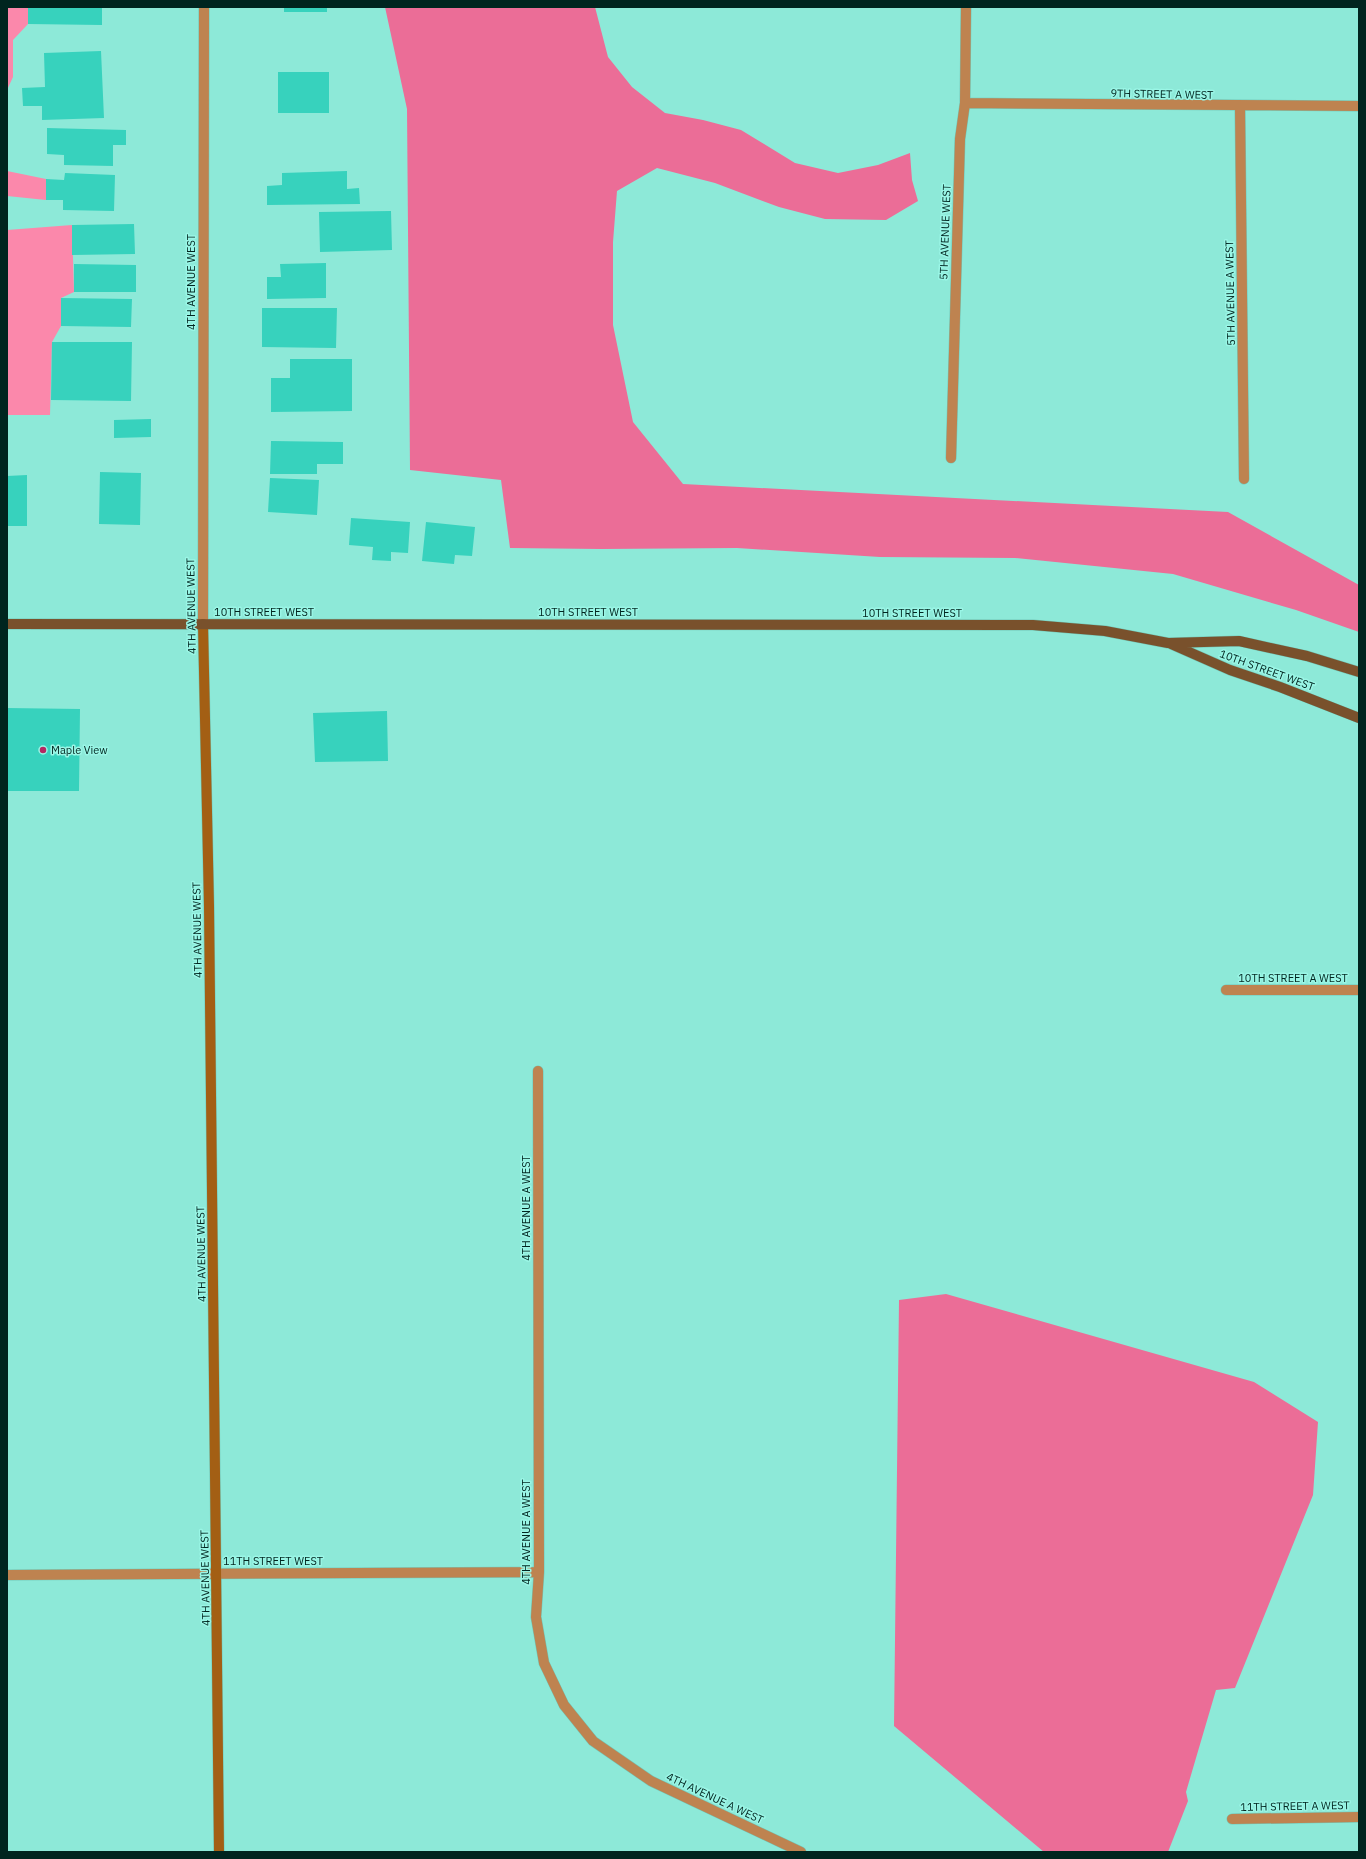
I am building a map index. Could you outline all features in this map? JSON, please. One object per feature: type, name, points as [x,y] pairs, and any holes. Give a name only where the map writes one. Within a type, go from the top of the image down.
[{"type":"main road","name":"10TH STREET WEST","points":[[7,624],[1034,625],[1104,631],[1168,643],[1239,641],[1307,656],[1359,672]]},
{"type":"main road","name":"10TH STREET WEST","points":[[1168,643],[1230,670],[1280,687],[1359,718]]},
{"type":"street","name":"4TH AVENUE WEST","points":[[204,7],[203,624],[209,898],[219,1852]]},
{"type":"street","name":"5TH AVENUE WEST","points":[[951,458],[960,139],[965,103],[966,7]]},
{"type":"street","name":"9TH STREET A WEST","points":[[965,103],[1240,107],[1359,106]]},
{"type":"street","name":"5TH AVENUE A WEST","points":[[1240,107],[1244,478]]},
{"type":"street","name":"10TH STREET A WEST","points":[[1226,990],[1359,990]]},
{"type":"street","name":"4TH AVENUE A WEST","points":[[538,1071],[539,1572],[536,1617],[544,1663],[564,1705],[593,1741],[651,1781],[801,1852]]},
{"type":"street","name":"11TH STREET WEST","points":[[7,1574],[539,1572]]},
{"type":"street","name":"11TH STREET A WEST","points":[[1232,1819],[1359,1817]]},
{"type":"shaded area","points":[[7,7],[28,7],[28,24],[13,40],[13,77],[7,90]]},
{"type":"shaded area","points":[[385,7],[595,7],[608,57],[632,87],[665,113],[703,120],[741,130],[795,163],[838,173],[878,165],[910,153],[912,180],[918,201],[886,220],[825,219],[779,207],[715,183],[657,168],[617,191],[613,242],[613,325],[633,422],[683,484],[1228,512],[1359,585],[1359,632],[1296,610],[1173,574],[1015,558],[880,557],[737,548],[510,548],[501,480],[410,470],[407,109]]},
{"type":"shaded area","points":[[7,171],[46,179],[46,200],[7,196]]},
{"type":"shaded area","points":[[72,225],[74,292],[61,298],[61,326],[52,342],[50,415],[7,415],[7,230]]},
{"type":"shaded area","points":[[946,1294],[1254,1382],[1318,1422],[1313,1495],[1235,1688],[1216,1690],[1186,1792],[1188,1801],[1168,1852],[1044,1852],[894,1726],[899,1300]]},
{"type":"building","points":[[28,7],[102,7],[102,25],[28,24]]},
{"type":"building","points":[[284,7],[327,7],[327,12],[284,12]]},
{"type":"building","points":[[101,51],[104,118],[42,120],[42,106],[23,106],[22,88],[45,87],[44,53]]},
{"type":"building","points":[[278,72],[329,72],[329,113],[278,113]]},
{"type":"building","points":[[47,128],[126,130],[126,145],[113,145],[113,166],[64,165],[64,155],[47,154]]},
{"type":"building","points":[[347,171],[347,189],[359,188],[360,204],[267,205],[267,186],[282,185],[282,173]]},
{"type":"building","points":[[65,173],[115,175],[114,211],[63,210],[63,200],[46,200],[46,179],[64,180]]},
{"type":"building","points":[[391,211],[392,250],[320,252],[319,212]]},
{"type":"building","points":[[134,224],[135,254],[72,255],[72,225]]},
{"type":"building","points":[[326,263],[326,298],[267,299],[267,277],[281,277],[280,264]]},
{"type":"building","points":[[74,264],[136,265],[136,292],[74,292]]},
{"type":"building","points":[[61,298],[132,299],[131,327],[61,326]]},
{"type":"building","points":[[262,308],[337,308],[336,348],[262,347]]},
{"type":"building","points":[[52,342],[132,342],[131,401],[51,400]]},
{"type":"building","points":[[290,359],[352,359],[352,411],[271,412],[271,378],[290,378]]},
{"type":"building","points":[[151,419],[151,437],[114,438],[114,420]]},
{"type":"building","points":[[271,441],[343,442],[343,464],[317,464],[317,474],[270,474]]},
{"type":"building","points":[[100,472],[141,473],[140,525],[99,524]]},
{"type":"building","points":[[27,475],[27,526],[7,526],[7,476]]},
{"type":"building","points":[[270,478],[319,480],[317,515],[268,512]]},
{"type":"building","points":[[351,518],[410,522],[408,553],[391,552],[391,561],[372,560],[373,547],[349,545]]},
{"type":"building","points":[[426,522],[475,527],[472,556],[455,555],[454,564],[422,561]]},
{"type":"building","name":"Maple View","points":[[7,708],[80,709],[79,791],[7,791]]},
{"type":"building","points":[[387,711],[388,761],[315,762],[313,713]]},
{"type":"place","name":"Maple View","points":[[43,750]]}]
